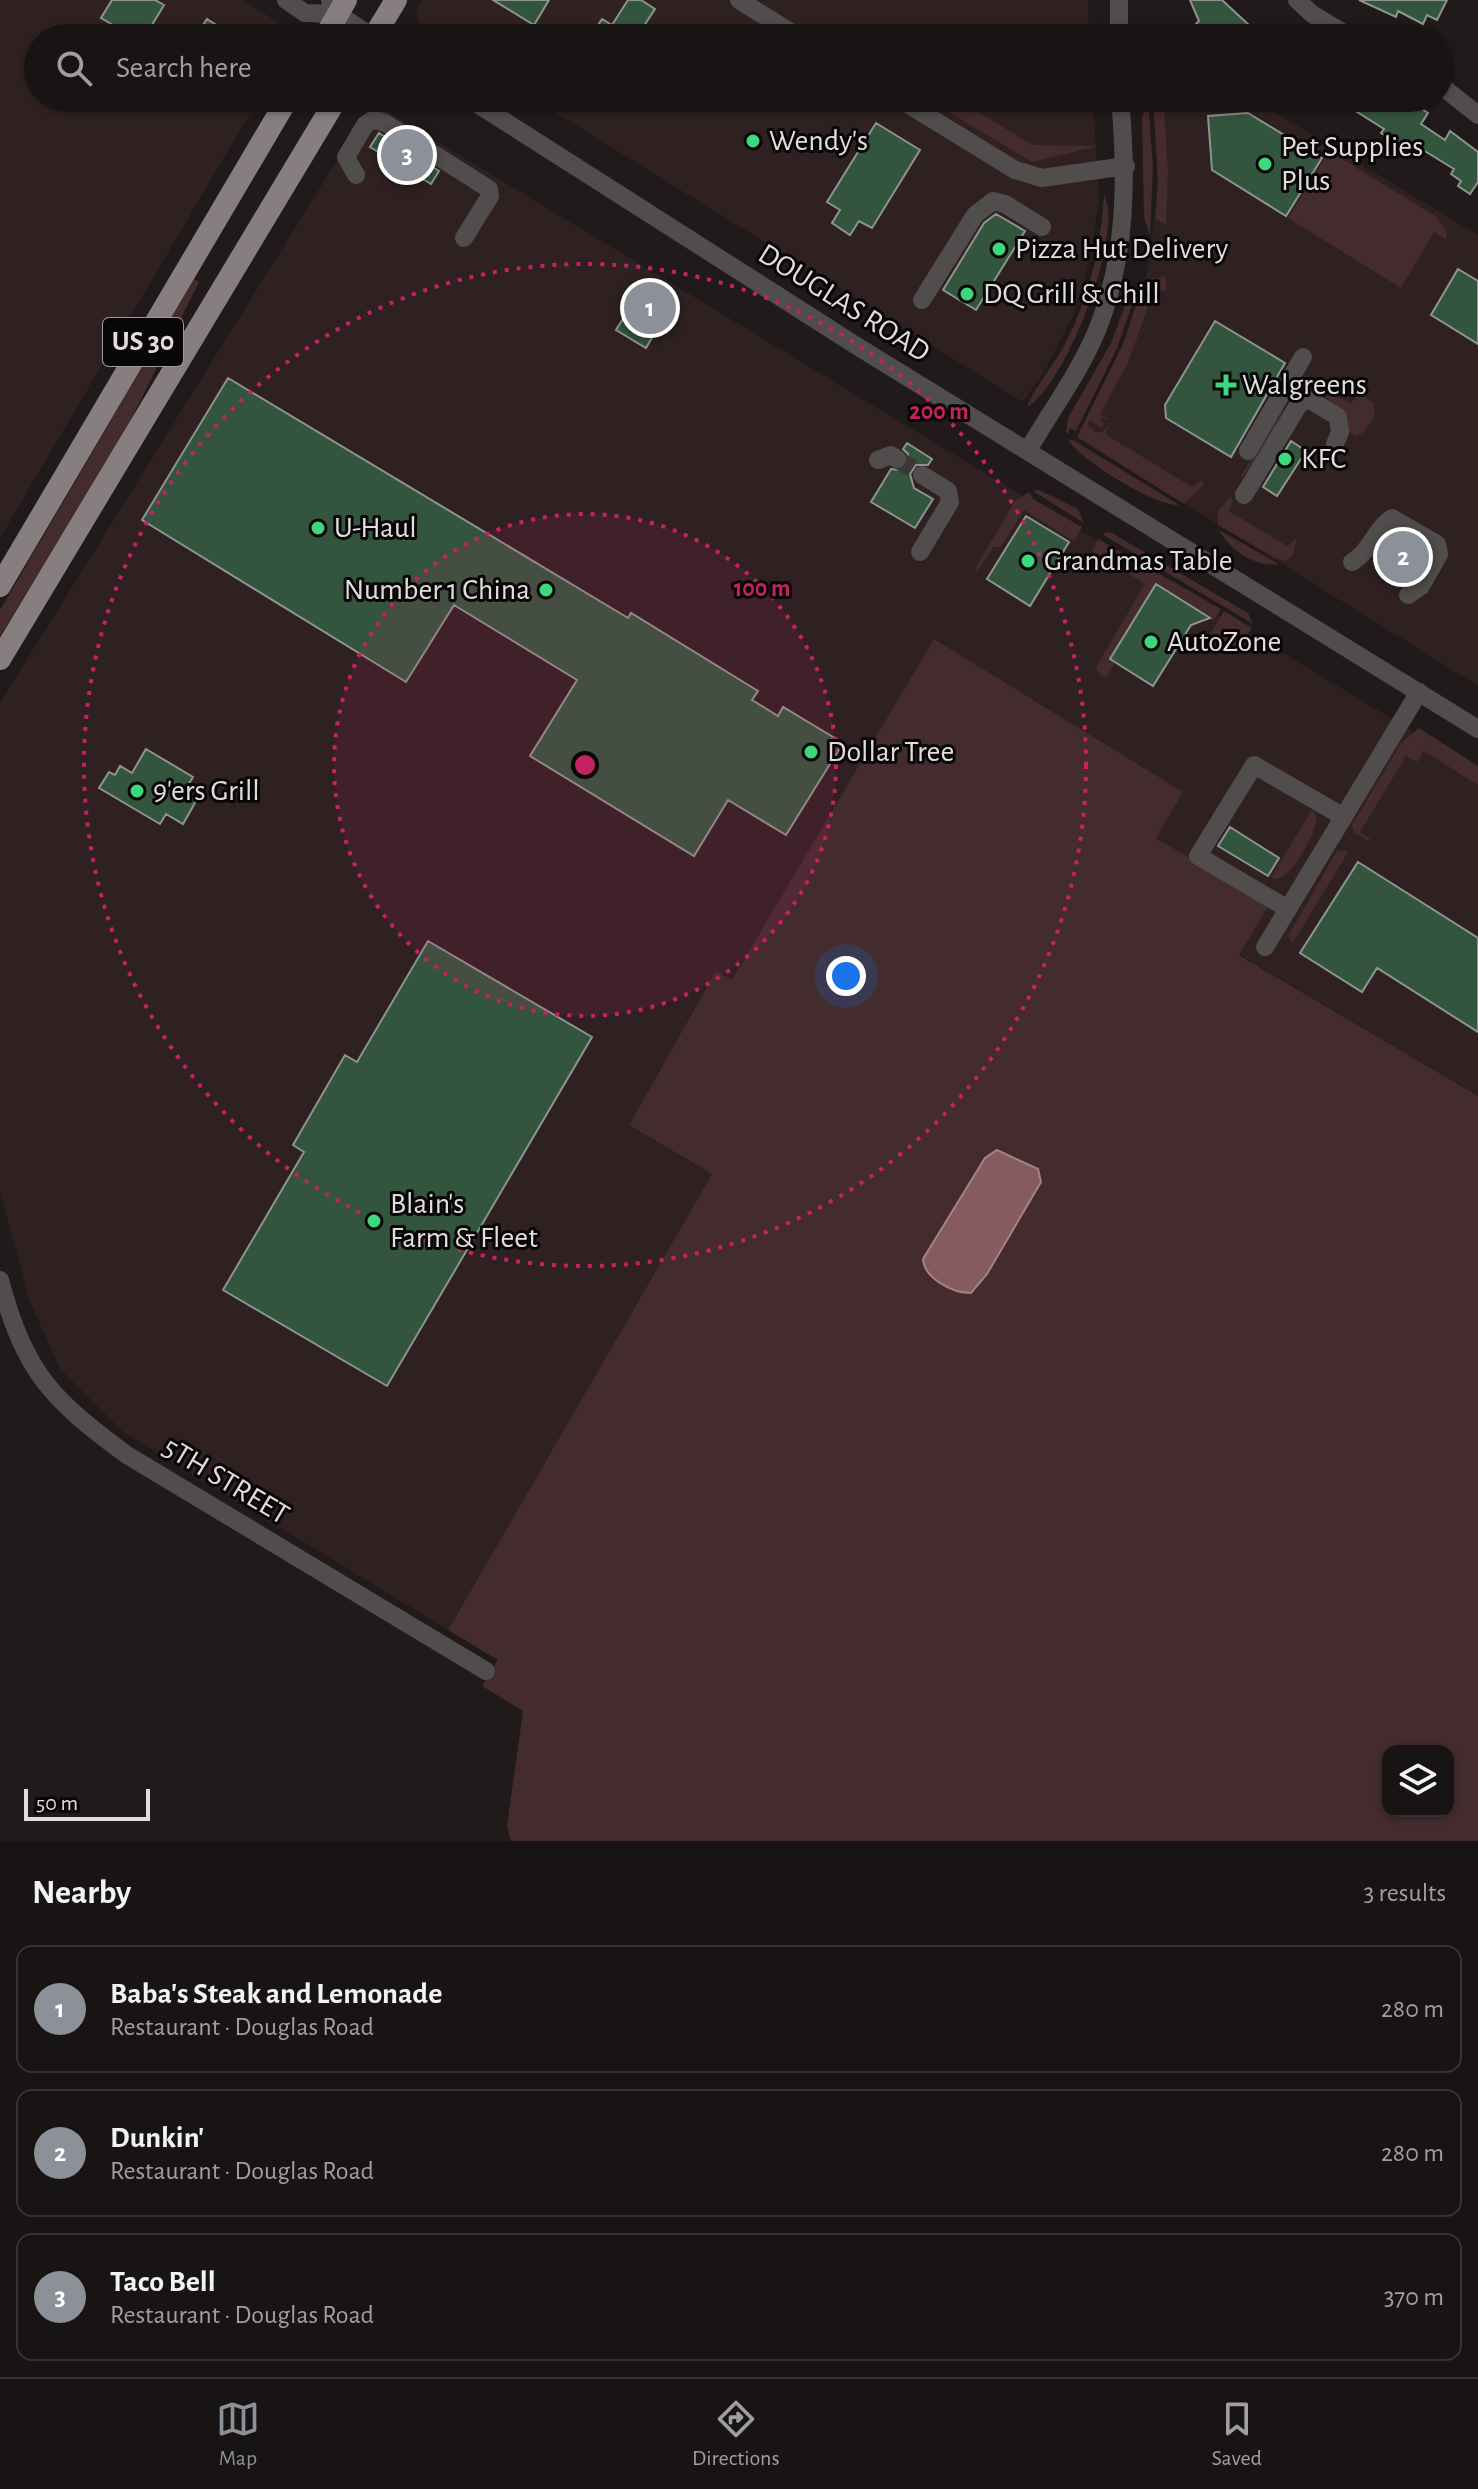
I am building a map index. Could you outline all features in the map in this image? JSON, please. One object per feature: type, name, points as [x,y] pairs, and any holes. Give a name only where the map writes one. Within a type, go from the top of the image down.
[{"type":"main road","points":[[381,24],[396,0]]},
{"type":"main road","points":[[330,24],[338,5]]},
{"type":"main road","name":"US 30","points":[[0,586],[280,112]]},
{"type":"main road","name":"US 30","points":[[0,659],[329,112]]},
{"type":"street","points":[[286,0],[305,13],[338,5],[358,24]]},
{"type":"street","points":[[739,0],[761,6],[783,24]]},
{"type":"street","points":[[1119,0],[1119,24]]},
{"type":"street","points":[[1297,0],[1329,24]]},
{"type":"street","points":[[1454,96],[1478,115]]},
{"type":"street","name":"DOUGLAS ROAD","points":[[490,112],[1478,729]]},
{"type":"street","points":[[921,112],[1015,170],[1042,178],[1126,166]]},
{"type":"street","points":[[1028,450],[1097,330],[1118,262],[1126,166],[1121,112]]},
{"type":"street","points":[[356,175],[346,157],[351,145],[374,119],[385,123],[489,189],[490,196],[464,238]]},
{"type":"street","points":[[922,300],[975,215],[993,201],[1005,204],[1042,227]]},
{"type":"street","points":[[1248,451],[1303,357]]},
{"type":"street","points":[[1244,495],[1301,401],[1312,401],[1338,417],[1340,432],[1335,444]]},
{"type":"street","points":[[878,460],[891,455],[897,459]]},
{"type":"street","points":[[920,552],[950,502],[948,491],[922,475]]},
{"type":"street","points":[[1352,562],[1365,555],[1383,524],[1392,518],[1423,535],[1437,544],[1439,554],[1421,586],[1408,595]]},
{"type":"street","points":[[1265,947],[1419,692]]},
{"type":"street","points":[[1288,909],[1198,856],[1254,765],[1344,817]]},
{"type":"street","name":"5TH STREET","points":[[0,1280],[10,1318],[31,1363],[51,1394],[89,1426],[127,1455],[486,1671]]},
{"type":"shaded area","points":[[0,0],[244,0],[280,24],[24,24],[24,112],[251,112],[0,538]]},
{"type":"shaded area","points":[[422,0],[1088,0],[1089,24],[419,24],[417,9]]},
{"type":"shaded area","points":[[367,112],[388,112],[1478,771],[1478,1096],[1239,954],[1269,905],[1155,838],[1183,792],[732,980],[716,971],[629,1125],[712,1174],[448,1630],[123,1432],[60,1369],[29,1299],[0,1191],[0,703]]},
{"type":"shaded area","points":[[555,112],[1094,112],[1099,199],[1090,259],[1074,314],[1046,368],[1023,402]]},
{"type":"shaded area","points":[[949,112],[978,112],[1033,145],[1098,146],[1032,162]]},
{"type":"shaded area","points":[[1144,112],[1149,112],[1153,166],[1150,236],[1144,217]]},
{"type":"shaded area","points":[[1154,112],[1274,112],[1478,235],[1478,686],[1078,437],[1119,358],[1145,284],[1160,185]]},
{"type":"shaded area","points":[[1154,112],[1164,112],[1168,172],[1166,225],[1155,218],[1158,182]]},
{"type":"shaded area","points":[[1329,151],[1437,217],[1447,232],[1446,239],[1434,232],[1401,288],[1288,218]]},
{"type":"shaded area","points":[[1104,195],[1108,214],[1106,241],[1088,308],[1058,371],[1042,394],[1027,407],[1065,344],[1081,309],[1097,253]]},
{"type":"shaded area","points":[[1165,276],[1167,288],[1165,291],[1154,289],[1128,363],[1100,414],[1109,420],[1099,418],[1104,424],[1102,428],[1090,420],[1088,422],[1089,428],[1102,433],[1110,424],[1105,434],[1192,487],[1203,480],[1204,484],[1184,504],[1077,437],[1123,344],[1144,281]]},
{"type":"shaded area","points":[[194,279],[199,282],[123,436],[0,636],[0,610]]},
{"type":"shaded area","points":[[1139,285],[1117,348],[1076,431],[1069,428],[1069,434],[1066,432],[1068,418],[1111,343],[1127,301]]},
{"type":"shaded area","points":[[1306,376],[1350,403],[1361,393],[1374,404],[1375,416],[1364,432],[1355,436],[1348,431],[1343,415],[1332,402],[1317,394],[1301,394],[1242,478],[1241,475]]},
{"type":"shaded area","points":[[1068,439],[1179,505],[1153,498],[1119,480],[1086,458]]},
{"type":"shaded area","points":[[1039,490],[1078,509],[1084,523],[1033,491]]},
{"type":"shaded area","points":[[1029,492],[1033,499],[1082,527],[1074,541],[1024,510],[1001,547],[993,547],[977,572],[975,569],[1015,501]]},
{"type":"shaded area","points":[[1230,497],[1233,500],[1229,511],[1287,546],[1297,538],[1293,555],[1285,561],[1275,558],[1218,525],[1218,511]]},
{"type":"shaded area","points":[[1219,530],[1279,564],[1261,563],[1244,556]]},
{"type":"shaded area","points":[[1110,532],[1248,613],[1253,624],[1103,533]]},
{"type":"shaded area","points":[[1098,539],[1221,609],[1214,620],[1156,585],[1110,658],[1116,662],[1107,677],[1101,676],[1096,667],[1145,584],[1092,551]]},
{"type":"shaded area","points":[[1224,611],[1252,628],[1241,645],[1230,646],[1210,634]]},
{"type":"shaded area","points":[[934,639],[1183,792],[1156,838],[1269,905],[1239,955],[1478,1096],[1478,1841],[511,1841],[507,1826],[523,1711],[482,1686],[498,1660],[448,1630],[712,1174],[629,1125],[716,971],[732,980]]},
{"type":"shaded area","points":[[1419,728],[1478,766],[1478,785],[1424,751],[1417,762],[1406,756],[1360,832],[1371,839],[1366,840],[1354,832],[1352,825],[1401,743]]},
{"type":"shaded area","points":[[1312,810],[1317,818],[1302,854],[1282,877],[1271,877]]},
{"type":"shaded area","points":[[1337,851],[1348,852],[1293,943],[1288,936]]},
{"type":"shaded area","points":[[997,1150],[1038,1169],[1041,1182],[987,1274],[971,1293],[956,1290],[934,1278],[923,1259],[985,1158]]},
{"type":"building","points":[[112,0],[155,0],[164,5],[152,24],[111,24],[101,18]]},
{"type":"building","points":[[493,0],[549,0],[532,24]]},
{"type":"building","points":[[628,0],[641,0],[655,9],[645,24],[613,24]]},
{"type":"building","points":[[1190,0],[1222,0],[1248,24],[1196,24],[1199,21]]},
{"type":"building","points":[[1359,0],[1447,0],[1437,20],[1427,15],[1423,24],[1398,11],[1396,17]]},
{"type":"building","points":[[1357,112],[1426,112],[1421,124],[1445,140],[1450,131],[1478,152],[1478,182],[1470,194],[1458,186],[1461,181],[1451,174],[1454,169],[1410,142],[1405,148],[1381,133],[1384,129]]},
{"type":"building","name":"Pet Supplies Plus","points":[[1248,113],[1322,158],[1286,216],[1212,170],[1208,116]]},
{"type":"building","points":[[876,123],[920,150],[872,228],[859,221],[850,235],[832,223],[840,210],[827,202]]},
{"type":"building","points":[[379,133],[439,171],[431,184],[370,147]]},
{"type":"building","points":[[996,214],[1025,231],[976,310],[943,290],[984,223]]},
{"type":"building","points":[[1458,269],[1478,281],[1478,344],[1431,315]]},
{"type":"building","points":[[646,282],[675,300],[665,316],[669,318],[662,331],[657,329],[646,348],[616,330]]},
{"type":"building","name":"Walgreens","points":[[1215,321],[1285,363],[1231,457],[1166,418],[1165,405]]},
{"type":"building","points":[[228,378],[628,618],[631,613],[758,691],[752,700],[778,716],[783,707],[843,743],[786,835],[728,800],[694,856],[530,756],[577,680],[454,605],[406,682],[142,520]]},
{"type":"building","name":"KFC","points":[[1291,441],[1306,451],[1277,496],[1263,487]]},
{"type":"building","points":[[907,443],[932,459],[928,465],[916,465],[910,474],[914,488],[933,499],[915,528],[871,502],[891,469],[902,470],[907,465],[908,454],[903,449]]},
{"type":"building","name":"Grandmas Table","points":[[1026,516],[1069,542],[1030,606],[987,579]]},
{"type":"building","points":[[1393,533],[1426,552],[1407,581],[1374,561]]},
{"type":"building","name":"AutoZone","points":[[1156,584],[1210,618],[1191,625],[1153,686],[1110,659]]},
{"type":"building","points":[[146,749],[193,777],[183,793],[196,801],[183,824],[166,814],[160,824],[99,788],[109,772],[115,775],[120,766],[132,773]]},
{"type":"building","points":[[1230,827],[1279,858],[1268,876],[1218,846]]},
{"type":"building","points":[[1358,862],[1478,938],[1478,1032],[1377,968],[1362,992],[1300,953]]},
{"type":"building","name":"Blain's Farm & Fleet","points":[[428,941],[592,1037],[387,1386],[223,1290],[304,1152],[293,1145],[345,1055],[357,1062]]},
{"type":"tunnel","points":[[897,459],[922,475]]},
{"type":"place","name":"Wendy's","points":[[753,141]]},
{"type":"place","name":"Taco Bell","points":[[407,155]]},
{"type":"place","name":"Pet Supplies Plus","points":[[1265,164]]},
{"type":"place","name":"Pizza Hut Delivery","points":[[999,249]]},
{"type":"place","name":"DQ Grill & Chill","points":[[967,294]]},
{"type":"place","name":"Baba's Steak and Lemonade","points":[[650,308]]},
{"type":"place","name":"Walgreens","points":[[1226,385]]},
{"type":"place","name":"KFC","points":[[1285,459]]},
{"type":"place","name":"U-Haul","points":[[318,528]]},
{"type":"place","name":"Dunkin'","points":[[1403,557]]},
{"type":"place","name":"Grandmas Table","points":[[1028,561]]},
{"type":"place","name":"Number 1 China","points":[[546,590]]},
{"type":"place","name":"AutoZone","points":[[1151,642]]},
{"type":"place","name":"Dollar Tree","points":[[811,752]]},
{"type":"place","name":"9'ers Grill","points":[[137,791]]},
{"type":"place","name":"Blain's Farm & Fleet","points":[[374,1221]]}]
